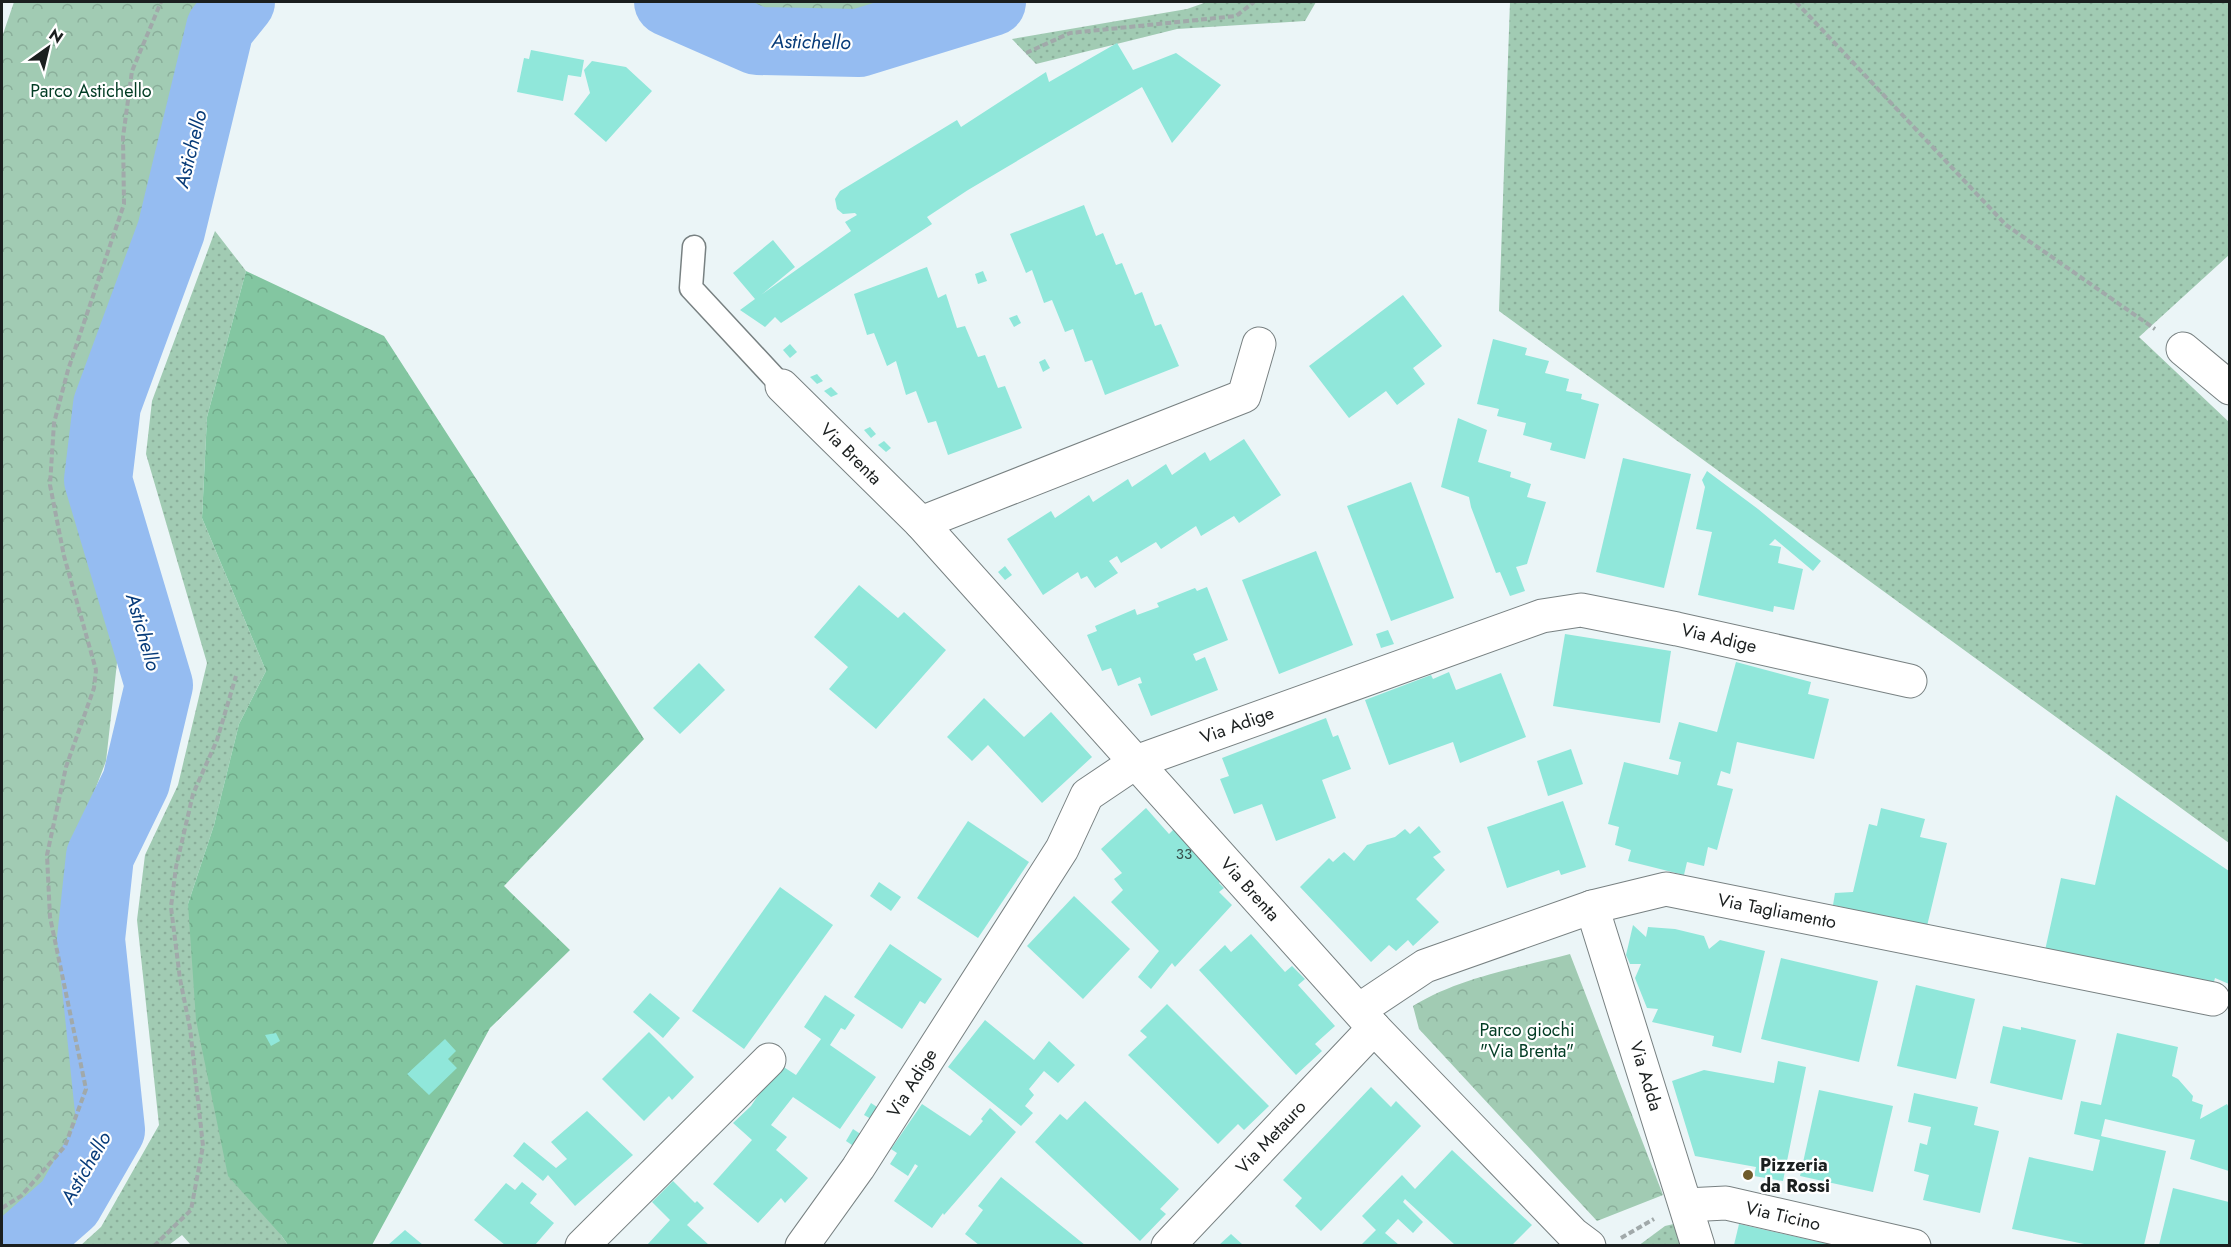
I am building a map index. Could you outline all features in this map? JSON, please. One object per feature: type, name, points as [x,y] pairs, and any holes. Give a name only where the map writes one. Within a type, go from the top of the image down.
[{"type":"street","points":[[921,523],[1244,396],[1259,344]]},
{"type":"street","points":[[2183,349],[2229,388]]},
{"type":"street","name":"Via Brenta","points":[[782,386],[921,523],[1367,1019],[1585,1241]]},
{"type":"street","name":"Via Adige","points":[[802,1245],[858,1168],[1062,849],[1087,795],[1136,762],[1542,616],[1581,610],[1911,681]]},
{"type":"street","name":"Via Tagliamento","points":[[1367,1019],[1425,966],[1592,907],[1666,889],[2213,999]]},
{"type":"street","name":"Via Adda","points":[[1592,907],[1698,1245]]},
{"type":"street","name":"Via Metauro","points":[[1168,1245],[1367,1019]]},
{"type":"street","points":[[582,1245],[769,1060]]},
{"type":"street","name":"Via Ticino","points":[[1686,1205],[1726,1203],[1914,1245]]},
{"type":"lane","points":[[694,247],[691,288],[782,386]]},
{"type":"path","points":[[2,1208],[21,1196],[65,1146],[86,1089],[50,917],[48,855],[66,767],[94,688],[96,670],[64,556],[50,484],[54,423],[68,370],[124,204],[123,137],[132,72],[161,2]]},
{"type":"path","points":[[1026,53],[1071,33],[1236,16],[1254,2]]},
{"type":"path","points":[[1796,2],[2006,225],[2183,349]]},
{"type":"path","points":[[154,1245],[191,1210],[203,1146],[190,1028],[180,979],[171,907],[176,867],[193,794],[217,740],[236,676]]},
{"type":"path","points":[[1585,1241],[1686,1205]]},
{"type":"green space","name":"Parco Astichello","points":[[14,2],[232,2],[185,90],[74,463],[120,636],[106,761],[65,869],[94,1090],[82,1147],[51,1180],[2,1220],[2,37]]},
{"type":"green space","points":[[714,2],[947,2],[904,14],[728,7]]},
{"type":"green space","points":[[1207,2],[1316,2],[1305,21],[1177,29],[1036,64],[1012,39],[1187,9]]},
{"type":"green space","points":[[1510,2],[2229,2],[2229,255],[2139,337],[2229,422],[2229,843],[1499,311]]},
{"type":"green space","points":[[215,231],[246,271],[207,417],[202,518],[266,671],[239,724],[214,825],[188,904],[281,1235],[288,1245],[191,1245],[182,1235],[169,1245],[80,1246],[101,1227],[159,1125],[137,920],[145,855],[178,785],[207,663],[146,454],[152,401]]},
{"type":"green space","points":[[246,271],[384,336],[644,739],[504,886],[570,950],[490,1028],[372,1245],[288,1245],[228,1176],[196,1020],[188,904],[214,825],[239,724],[266,671],[202,518],[207,417]]},
{"type":"green space","name":"Parco giochi \"Via Brenta\"","points":[[1570,954],[1663,1195],[1597,1221],[1419,1029],[1413,1006],[1470,980]]},
{"type":"green space","points":[[1678,1223],[1685,1246],[1638,1246],[1665,1226]]},
{"type":"building","points":[[1117,43],[1133,70],[1176,53],[1221,85],[1172,143],[1142,87],[968,190],[927,217],[932,224],[781,323],[775,317],[765,327],[740,310],[755,299],[733,273],[773,240],[795,267],[761,295],[851,231],[845,222],[857,215],[855,213],[843,214],[837,209],[835,199],[840,191],[957,120],[961,127],[1046,72],[1049,82]]},
{"type":"building","points":[[531,50],[584,60],[581,77],[568,75],[563,101],[517,92],[524,58],[529,59]]},
{"type":"building","points":[[592,61],[626,67],[652,91],[606,142],[574,114],[590,93],[584,70]]},
{"type":"building","points":[[1084,205],[1096,236],[1103,233],[1116,265],[1122,263],[1135,295],[1142,292],[1155,326],[1161,324],[1179,366],[1105,395],[1092,360],[1085,362],[1073,329],[1065,332],[1052,300],[1044,303],[1032,270],[1026,273],[1010,234]]},
{"type":"building","points":[[927,267],[938,298],[946,294],[957,328],[965,326],[978,357],[985,355],[998,388],[1005,386],[1022,428],[948,455],[936,421],[928,423],[916,391],[906,395],[896,361],[887,366],[874,333],[867,335],[854,294]]},
{"type":"building","points":[[983,271],[987,281],[978,284],[975,274]]},
{"type":"building","points":[[1403,295],[1442,346],[1413,368],[1425,384],[1397,405],[1386,391],[1349,418],[1309,366]]},
{"type":"building","points":[[1017,315],[1021,323],[1014,327],[1009,318]]},
{"type":"building","points":[[1493,339],[1527,348],[1525,355],[1549,361],[1545,373],[1569,379],[1566,391],[1582,394],[1581,399],[1599,404],[1585,459],[1550,450],[1552,443],[1523,435],[1526,423],[1497,416],[1499,409],[1477,404]]},
{"type":"building","points":[[790,344],[797,352],[790,358],[783,350]]},
{"type":"building","points":[[1045,359],[1050,368],[1043,372],[1039,362]]},
{"type":"building","points":[[817,374],[823,381],[817,384],[810,377]]},
{"type":"building","points":[[831,387],[838,394],[831,397],[824,391]]},
{"type":"building","points":[[1458,418],[1487,430],[1478,462],[1511,472],[1510,477],[1531,484],[1527,497],[1546,502],[1527,564],[1516,567],[1525,591],[1510,596],[1500,572],[1496,573],[1469,497],[1441,487]]},
{"type":"building","points":[[870,427],[876,434],[871,438],[864,430]]},
{"type":"building","points":[[1244,439],[1281,495],[1239,523],[1234,516],[1201,536],[1196,526],[1161,549],[1156,542],[1121,563],[1117,556],[1109,561],[1118,573],[1095,588],[1087,576],[1081,579],[1078,572],[1043,595],[1007,539],[1051,511],[1055,518],[1089,495],[1093,502],[1128,479],[1132,487],[1166,464],[1172,475],[1205,452],[1210,461]]},
{"type":"building","points":[[884,441],[891,448],[886,452],[878,445]]},
{"type":"building","points":[[1623,458],[1691,474],[1664,588],[1596,572]]},
{"type":"building","points":[[1707,471],[1821,561],[1813,571],[1775,539],[1769,545],[1781,547],[1778,563],[1803,569],[1794,610],[1774,606],[1773,612],[1698,595],[1712,532],[1696,529],[1705,487],[1702,480]]},
{"type":"building","points":[[1411,482],[1454,598],[1391,621],[1347,506]]},
{"type":"building","points":[[1316,551],[1353,645],[1279,674],[1242,580]]},
{"type":"building","points":[[1005,566],[1012,575],[1005,580],[998,572]]},
{"type":"building","points":[[859,585],[898,618],[904,612],[946,650],[876,729],[829,689],[848,667],[814,637]]},
{"type":"building","points":[[1207,587],[1228,640],[1193,654],[1196,661],[1205,657],[1218,690],[1151,716],[1138,684],[1142,683],[1140,677],[1118,686],[1111,668],[1102,671],[1087,635],[1097,631],[1095,626],[1135,609],[1137,615],[1159,607],[1157,603],[1195,588],[1197,591]]},
{"type":"building","points":[[1388,630],[1394,644],[1381,648],[1376,634]]},
{"type":"building","points":[[1565,634],[1671,651],[1660,723],[1553,706]]},
{"type":"building","points":[[1736,662],[1811,682],[1808,694],[1829,699],[1814,759],[1737,742],[1730,774],[1721,771],[1717,785],[1733,789],[1717,850],[1708,847],[1704,866],[1687,862],[1684,875],[1628,861],[1631,850],[1615,845],[1619,827],[1608,824],[1624,762],[1678,775],[1681,762],[1669,759],[1679,722],[1717,732]]},
{"type":"building","points":[[699,663],[725,690],[680,734],[653,708]]},
{"type":"building","points":[[1449,672],[1456,690],[1501,673],[1526,737],[1460,763],[1453,742],[1389,765],[1365,700],[1431,675],[1433,679]]},
{"type":"building","points":[[984,698],[1024,737],[1051,712],[1092,757],[1042,803],[988,745],[972,761],[947,737]]},
{"type":"building","points":[[1326,718],[1333,737],[1338,735],[1351,769],[1322,780],[1336,818],[1276,841],[1262,804],[1234,814],[1220,779],[1229,776],[1222,758]]},
{"type":"building","points":[[1571,749],[1583,784],[1548,796],[1537,761]]},
{"type":"building","points":[[2116,795],[2229,871],[2229,984],[2215,978],[2211,993],[2044,955],[2061,878],[2095,885]]},
{"type":"building","points":[[1563,801],[1586,867],[1561,875],[1559,870],[1507,888],[1487,827]]},
{"type":"building","points":[[1146,808],[1169,834],[1178,825],[1227,875],[1219,883],[1224,888],[1219,892],[1232,905],[1175,967],[1172,963],[1151,989],[1138,977],[1159,951],[1111,902],[1123,890],[1114,879],[1122,873],[1101,849]]},
{"type":"building","points":[[1881,808],[1925,819],[1920,837],[1947,843],[1927,926],[1833,905],[1835,893],[1853,892],[1869,824],[1877,826]]},
{"type":"building","points":[[968,821],[1029,862],[978,938],[917,898]]},
{"type":"building","points":[[1419,826],[1441,852],[1433,857],[1445,870],[1416,899],[1439,922],[1413,946],[1408,940],[1396,951],[1389,945],[1371,962],[1300,887],[1329,858],[1333,862],[1344,852],[1354,861],[1367,845],[1395,837],[1405,829],[1410,834]]},
{"type":"building","points":[[879,882],[901,897],[891,911],[870,896]]},
{"type":"building","points":[[780,887],[833,925],[744,1049],[692,1011]]},
{"type":"building","points":[[1074,896],[1130,949],[1083,999],[1027,946]]},
{"type":"building","points":[[1633,925],[1646,937],[1648,927],[1675,929],[1704,936],[1709,949],[1720,940],[1765,951],[1741,1053],[1712,1046],[1714,1036],[1652,1022],[1658,1009],[1647,1008],[1635,978],[1641,964],[1630,964],[1626,955]]},
{"type":"building","points":[[1251,934],[1285,972],[1292,966],[1305,979],[1298,985],[1335,1026],[1315,1044],[1322,1051],[1296,1075],[1199,970],[1225,945],[1231,952]]},
{"type":"building","points":[[890,944],[942,979],[925,1004],[920,1001],[902,1029],[854,997]]},
{"type":"building","points":[[1781,958],[1878,981],[1859,1062],[1761,1039]]},
{"type":"building","points":[[1916,985],[1975,999],[1956,1079],[1897,1066]]},
{"type":"building","points":[[650,993],[680,1018],[663,1038],[633,1012]]},
{"type":"building","points":[[825,995],[855,1015],[845,1030],[841,1028],[830,1045],[876,1077],[840,1129],[793,1097],[771,1125],[787,1137],[776,1150],[808,1178],[785,1203],[781,1198],[758,1223],[713,1184],[752,1140],[733,1123],[751,1106],[779,1064],[796,1075],[821,1039],[804,1027]]},
{"type":"building","points":[[1167,1004],[1269,1106],[1244,1130],[1238,1124],[1218,1144],[1128,1055],[1147,1037],[1140,1031]]},
{"type":"building","points":[[985,1020],[1034,1060],[1049,1041],[1075,1065],[1058,1083],[1044,1071],[1029,1089],[1034,1095],[1025,1106],[1033,1113],[1021,1126],[948,1067]]},
{"type":"building","points":[[2003,1026],[2021,1030],[2021,1027],[2076,1040],[2062,1100],[1990,1083]]},
{"type":"building","points":[[649,1032],[694,1077],[672,1100],[669,1096],[644,1121],[602,1079]]},
{"type":"building","points":[[276,1033],[280,1041],[271,1046],[265,1035]]},
{"type":"building","points":[[2117,1033],[2178,1047],[2172,1076],[2178,1079],[2193,1096],[2192,1101],[2203,1105],[2200,1119],[2227,1104],[2229,1108],[2229,1171],[2190,1159],[2195,1140],[2105,1119],[2101,1136],[2166,1151],[2144,1245],[2089,1245],[2012,1229],[2029,1157],[2093,1171],[2100,1140],[2074,1134],[2081,1101],[2101,1105]]},
{"type":"building","points":[[445,1039],[456,1051],[448,1059],[457,1068],[429,1095],[407,1074]]},
{"type":"building","points":[[1778,1061],[1806,1067],[1783,1181],[1754,1176],[1756,1167],[1695,1156],[1672,1081],[1704,1070],[1774,1083]]},
{"type":"building","points":[[1371,1087],[1391,1107],[1396,1101],[1421,1126],[1321,1231],[1295,1206],[1302,1198],[1283,1180]]},
{"type":"building","points":[[1819,1090],[1893,1106],[1873,1192],[1800,1176]]},
{"type":"building","points":[[1914,1093],[1978,1107],[1974,1125],[1999,1131],[1980,1213],[1923,1200],[1929,1175],[1914,1171],[1920,1143],[1927,1145],[1931,1127],[1908,1122]]},
{"type":"building","points":[[1085,1101],[1179,1189],[1160,1209],[1166,1214],[1140,1241],[1035,1142],[1060,1114],[1067,1120]]},
{"type":"building","points":[[871,1103],[880,1109],[873,1120],[864,1115]]},
{"type":"building","points":[[922,1104],[970,1136],[983,1121],[981,1119],[990,1108],[1016,1132],[932,1228],[894,1201],[918,1166],[915,1164],[908,1176],[890,1164],[897,1153],[891,1149]]},
{"type":"building","points":[[587,1111],[633,1155],[575,1206],[548,1175],[543,1181],[513,1156],[524,1142],[556,1168],[567,1159],[551,1142]]},
{"type":"building","points":[[853,1129],[862,1135],[855,1147],[846,1141]]},
{"type":"building","points":[[1452,1150],[1532,1225],[1512,1245],[1455,1245],[1405,1199],[1403,1202],[1423,1222],[1413,1233],[1398,1219],[1385,1233],[1399,1245],[1361,1245],[1376,1230],[1362,1216],[1402,1175],[1415,1189]]},
{"type":"building","points":[[1001,1177],[1085,1245],[979,1245],[965,1234],[983,1210],[978,1206]]},
{"type":"building","points":[[673,1181],[695,1203],[697,1201],[704,1208],[687,1225],[709,1245],[647,1245],[670,1220],[652,1202]]},
{"type":"building","points":[[522,1182],[537,1194],[530,1203],[554,1223],[535,1245],[505,1245],[474,1220],[506,1183],[515,1190]]},
{"type":"building","points":[[2173,1188],[2229,1202],[2229,1245],[2159,1245]]},
{"type":"building","points":[[1739,1224],[1833,1245],[1734,1245]]},
{"type":"building","points":[[405,1230],[423,1245],[388,1245]]},
{"type":"building","points":[[1231,1234],[1243,1245],[1219,1245]]},
{"type":"waterway","name":"Astichello","points":[[20,1246],[69,1203],[111,1130],[91,939],[100,856],[136,782],[159,685],[98,480],[107,405],[171,231],[220,28],[241,2]]},
{"type":"waterway","name":"Astichello","points":[[668,2],[757,41],[859,43],[992,2]]},
{"type":"place","name":"Pizzeria da Rossi","points":[[1748,1175]]}]
